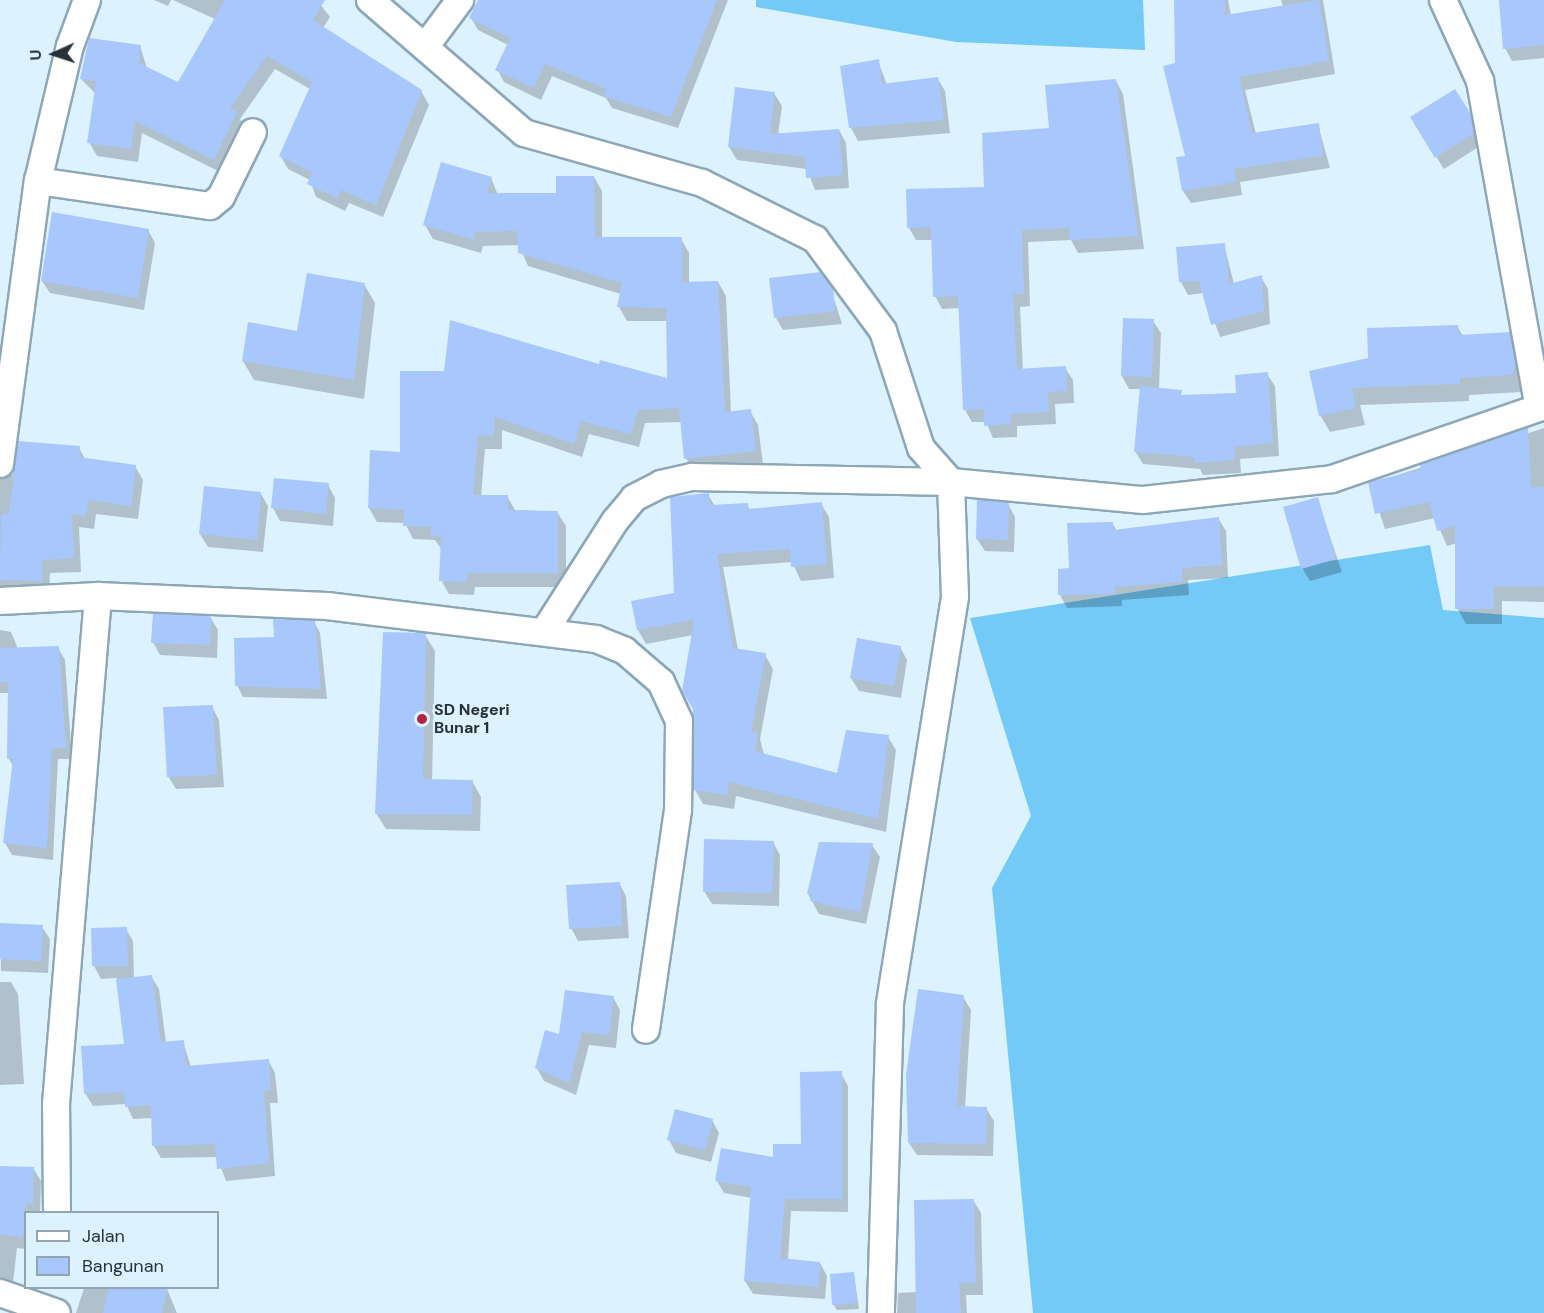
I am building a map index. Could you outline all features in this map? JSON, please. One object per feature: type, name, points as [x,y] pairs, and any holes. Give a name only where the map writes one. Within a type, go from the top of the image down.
[{"type":"street","points":[[0,464],[38,181],[70,46],[87,0]]},
{"type":"street","points":[[370,0],[425,46],[482,102],[524,133],[702,183],[815,239],[883,331],[921,448],[951,482],[955,597],[890,1005],[881,1313]]},
{"type":"street","points":[[425,46],[460,0]]},
{"type":"street","points":[[544,632],[615,521],[634,498],[661,484],[692,477],[951,482],[1143,500],[1332,479],[1541,407],[1480,81],[1443,0]]},
{"type":"street","points":[[38,181],[210,206],[221,197],[253,132]]},
{"type":"street","points":[[57,1211],[56,1104],[98,596]]},
{"type":"street","points":[[0,601],[98,596],[327,606],[596,639],[625,651],[661,682],[680,721],[678,810],[645,1030]]},
{"type":"street","points":[[0,1293],[57,1303]]},
{"type":"shaded area","points":[[756,0],[1143,0],[1145,50],[956,42],[756,7]]},
{"type":"shaded area","points":[[1430,545],[1443,610],[1544,618],[1544,1313],[1033,1313],[992,888],[1031,816],[970,618]]},
{"type":"building","points":[[225,0],[325,0],[313,20],[422,90],[376,205],[341,190],[337,198],[307,184],[312,172],[279,156],[312,82],[267,56],[230,108],[237,112],[214,160],[135,121],[131,149],[87,143],[96,81],[80,79],[89,38],[141,45],[139,63],[178,82]]},
{"type":"building","points":[[478,0],[717,0],[671,117],[603,96],[606,89],[545,64],[534,88],[495,70],[510,38],[469,18]]},
{"type":"building","points":[[1174,0],[1225,0],[1225,15],[1319,0],[1329,61],[1239,77],[1252,133],[1319,123],[1323,156],[1234,169],[1236,182],[1182,191],[1176,157],[1185,156],[1163,66],[1175,63]]},
{"type":"building","points":[[1499,0],[1544,0],[1544,45],[1503,49]]},
{"type":"building","points":[[879,59],[882,84],[938,77],[944,120],[849,128],[840,66]]},
{"type":"building","points":[[1116,79],[1138,236],[1070,240],[1069,228],[1022,230],[1024,294],[1013,294],[1017,369],[1066,366],[1067,391],[1048,392],[1049,412],[1010,414],[1011,424],[984,426],[984,409],[963,410],[958,296],[933,297],[931,227],[907,228],[906,189],[984,187],[982,133],[1049,128],[1045,85]]},
{"type":"building","points":[[735,87],[775,92],[770,134],[839,129],[843,175],[806,178],[805,157],[728,147]]},
{"type":"building","points":[[1455,89],[1471,114],[1474,133],[1435,158],[1410,117]]},
{"type":"building","points":[[441,162],[492,177],[487,193],[556,193],[556,176],[594,176],[595,237],[682,237],[682,282],[718,281],[725,412],[751,409],[756,451],[684,459],[679,408],[638,410],[631,434],[581,421],[574,444],[495,417],[494,436],[478,435],[473,495],[508,495],[508,510],[558,511],[558,573],[467,573],[467,582],[439,581],[441,537],[431,536],[431,527],[403,526],[404,510],[368,508],[370,450],[400,452],[400,371],[444,371],[450,320],[599,364],[600,360],[667,378],[666,308],[617,307],[622,283],[518,253],[517,231],[476,232],[474,240],[423,225]]},
{"type":"building","points":[[52,212],[149,229],[138,298],[41,281]]},
{"type":"building","points":[[1225,243],[1229,284],[1262,275],[1264,311],[1211,325],[1199,281],[1179,282],[1176,247]]},
{"type":"building","points":[[821,272],[833,288],[835,311],[774,318],[769,278]]},
{"type":"building","points":[[307,273],[365,283],[354,380],[242,361],[248,322],[297,331]]},
{"type":"building","points":[[1123,318],[1154,319],[1152,377],[1121,376]]},
{"type":"building","points":[[1458,325],[1459,335],[1510,332],[1516,363],[1512,375],[1460,378],[1460,384],[1352,388],[1356,408],[1319,416],[1309,371],[1368,358],[1367,328]]},
{"type":"building","points":[[1268,372],[1273,443],[1234,447],[1235,460],[1194,463],[1194,457],[1134,452],[1140,386],[1182,390],[1181,395],[1236,393],[1235,375]]},
{"type":"building","points":[[1528,427],[1531,487],[1544,487],[1544,587],[1494,586],[1494,609],[1455,609],[1455,526],[1437,531],[1429,502],[1375,514],[1368,482],[1421,470],[1420,465]]},
{"type":"building","points":[[18,441],[80,446],[79,457],[136,465],[131,506],[89,500],[86,516],[72,514],[74,558],[42,560],[42,581],[0,580],[1,514],[9,514]]},
{"type":"building","points":[[274,478],[329,483],[326,514],[271,508]]},
{"type":"building","points":[[204,486],[261,492],[257,540],[199,534]]},
{"type":"building","points":[[709,493],[710,505],[748,503],[748,509],[822,502],[827,564],[791,567],[790,549],[717,554],[733,648],[766,653],[751,732],[758,733],[755,751],[837,773],[846,730],[889,735],[878,819],[729,782],[727,795],[693,790],[693,709],[682,691],[694,620],[637,630],[631,601],[674,593],[670,497]]},
{"type":"building","points":[[1318,497],[1336,559],[1301,569],[1283,507]]},
{"type":"building","points":[[977,499],[1009,502],[1008,540],[976,539]]},
{"type":"building","points":[[1219,517],[1222,565],[1182,568],[1183,582],[1115,587],[1115,594],[1058,595],[1058,569],[1069,568],[1067,523],[1113,522],[1113,530]]},
{"type":"building","points":[[153,613],[211,616],[210,645],[151,643]]},
{"type":"building","points":[[273,619],[315,620],[321,689],[235,686],[234,638],[274,637]]},
{"type":"building","points":[[383,632],[426,633],[423,779],[473,780],[472,815],[375,814]]},
{"type":"building","points":[[857,638],[901,646],[894,686],[850,678]]},
{"type":"building","points":[[59,646],[66,748],[52,748],[47,848],[3,843],[13,759],[7,759],[8,682],[0,682],[0,648]]},
{"type":"building","points":[[213,705],[217,775],[167,777],[163,707]]},
{"type":"building","points":[[704,839],[774,841],[772,893],[703,892]]},
{"type":"building","points":[[819,842],[873,843],[860,912],[810,901],[812,894],[807,894]]},
{"type":"building","points":[[620,882],[622,926],[569,929],[566,885]]},
{"type":"building","points":[[0,923],[43,925],[41,961],[0,959]]},
{"type":"building","points":[[127,927],[128,966],[92,966],[91,928]]},
{"type":"building","points":[[152,975],[161,1042],[184,1040],[186,1066],[269,1059],[271,1090],[264,1091],[269,1163],[217,1169],[215,1144],[152,1146],[151,1105],[125,1107],[124,1092],[84,1094],[81,1046],[124,1044],[116,979]]},
{"type":"building","points":[[918,989],[964,995],[957,1106],[987,1107],[986,1144],[908,1143],[906,1075]]},
{"type":"building","points":[[565,990],[614,996],[609,1035],[582,1032],[569,1083],[535,1068],[545,1030],[559,1034]]},
{"type":"building","points":[[842,1071],[842,1199],[785,1199],[780,1258],[820,1262],[819,1287],[744,1281],[751,1187],[715,1181],[721,1148],[773,1157],[773,1144],[801,1144],[800,1072]]},
{"type":"building","points":[[675,1109],[713,1119],[705,1150],[667,1140]]},
{"type":"building","points":[[0,1166],[34,1167],[33,1204],[26,1203],[23,1237],[0,1235]]},
{"type":"building","points":[[974,1199],[976,1283],[959,1283],[961,1313],[916,1313],[914,1200]]},
{"type":"building","points":[[854,1272],[857,1303],[832,1305],[830,1274]]},
{"type":"building","points":[[109,1289],[168,1289],[162,1313],[103,1313]]},
{"type":"place","name":"SD Negeri Bunar 1","points":[[422,719]]}]
